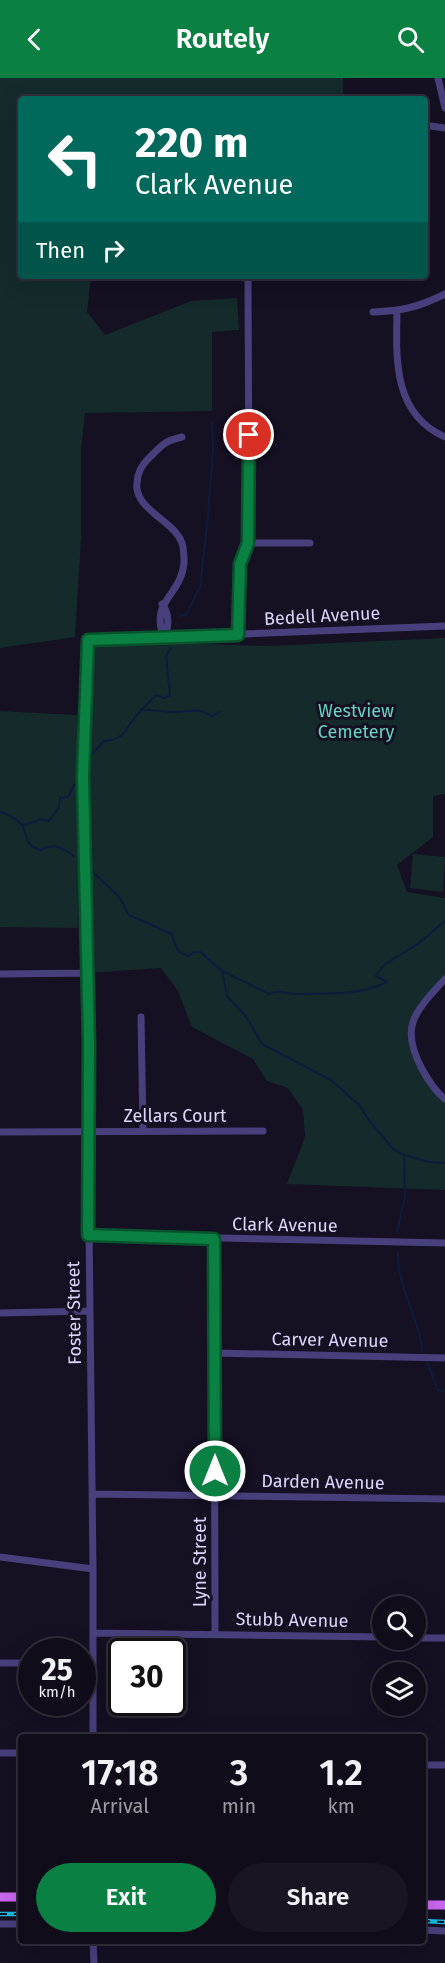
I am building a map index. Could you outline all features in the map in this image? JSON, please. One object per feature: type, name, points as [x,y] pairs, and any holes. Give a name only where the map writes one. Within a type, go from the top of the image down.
[{"type":"main road","points":[[0,1897],[18,1897]]},
{"type":"main road","points":[[426,1905],[445,1905]]},
{"type":"street","points":[[438,78],[445,108]]},
{"type":"street","points":[[428,126],[445,128]]},
{"type":"street","points":[[238,635],[240,564],[248,543],[249,509],[248,279]]},
{"type":"street","points":[[374,312],[397,311],[422,306],[445,294]]},
{"type":"street","points":[[397,311],[398,375],[403,391],[418,420],[445,437]]},
{"type":"street","points":[[164,638],[168,630],[167,610],[162,604],[178,584],[182,575],[183,545],[178,536],[142,502],[136,491],[137,479],[140,467],[168,440],[182,437]]},
{"type":"street","points":[[248,543],[310,543]]},
{"type":"street","name":"Bedell Avenue","points":[[164,638],[445,626]]},
{"type":"street","name":"Foster Street","points":[[93,1638],[88,1235],[88,973],[83,776],[88,640],[164,638]]},
{"type":"street","points":[[0,974],[88,973]]},
{"type":"street","points":[[445,979],[425,1000],[412,1021],[410,1037],[414,1054],[426,1076],[445,1099]]},
{"type":"street","points":[[141,1017],[143,1131]]},
{"type":"street","name":"Zellars Court","points":[[0,1132],[263,1131]]},
{"type":"street","name":"Clark Avenue","points":[[88,1235],[445,1243]]},
{"type":"street","name":"Lyne Street","points":[[214,1239],[215,1633]]},
{"type":"street","points":[[0,1313],[89,1311]]},
{"type":"street","name":"Carver Avenue","points":[[215,1353],[445,1358]]},
{"type":"street","name":"Darden Avenue","points":[[93,1494],[445,1499]]},
{"type":"street","points":[[0,1557],[93,1569]]},
{"type":"street","name":"Stubb Avenue","points":[[93,1633],[372,1637]]},
{"type":"street","points":[[426,1638],[445,1638]]},
{"type":"street","points":[[0,1663],[18,1663]]},
{"type":"street","name":"Foster Street","points":[[93,1716],[93,1734]]},
{"type":"street","points":[[0,1753],[18,1753]]},
{"type":"street","points":[[426,1764],[445,1765]]},
{"type":"street","points":[[0,1924],[18,1924]]},
{"type":"street","points":[[426,1930],[445,1931]]},
{"type":"street","points":[[93,1944],[94,1963]]},
{"type":"green space","points":[[0,78],[343,78],[343,96],[18,96],[18,279],[91,279],[87,312],[105,335],[191,301],[237,298],[239,330],[212,332],[212,411],[85,413],[81,450],[81,539],[75,637],[0,648]]},
{"type":"green space","name":"Westview Cemetery","points":[[445,638],[445,794],[433,796],[433,837],[397,865],[407,892],[445,898],[445,979],[414,1018],[414,1054],[445,1099],[445,1190],[287,1184],[305,1137],[303,1110],[288,1088],[267,1081],[253,1059],[192,1027],[178,991],[161,968],[88,973],[83,776],[88,640],[267,646]]},
{"type":"green space","points":[[0,711],[77,715],[78,928],[0,927]]},
{"type":"green space","points":[[413,854],[445,857],[443,892],[410,888]]},
{"type":"waterway","points":[[179,616],[186,615],[200,587],[208,517],[213,447],[212,422]]},
{"type":"waterway","points":[[91,755],[104,741],[122,735],[138,713],[156,695],[164,698],[170,695],[166,656],[171,648]]},
{"type":"waterway","points":[[143,710],[172,712],[195,710],[212,717],[219,712]]},
{"type":"waterway","points":[[22,825],[40,819],[49,821],[59,807],[60,798],[68,797],[74,785]]},
{"type":"waterway","points":[[0,812],[21,824],[28,842],[34,848],[40,850],[58,847],[74,856]]},
{"type":"waterway","points":[[93,872],[120,898],[129,915],[172,934],[175,945],[181,953],[189,956],[194,952],[200,952],[222,971],[269,994],[279,992],[343,993],[366,990],[387,982],[376,976],[384,965],[419,943],[445,921]]},
{"type":"waterway","points":[[222,971],[227,996],[247,1018],[262,1044],[331,1080],[360,1106],[393,1149],[404,1155],[405,1197],[397,1232]]},
{"type":"waterway","points":[[404,1155],[429,1162],[445,1163]]},
{"type":"waterway","points":[[398,1253],[401,1278],[417,1327],[422,1352]]},
{"type":"waterway","points":[[427,1363],[438,1390],[445,1391]]},
{"type":"railway","points":[[0,1914],[18,1914]]},
{"type":"railway","points":[[426,1921],[445,1922]]},
{"type":"route","points":[[215,1471],[214,1239],[88,1235],[89,1044],[84,726],[88,640],[238,635],[238,581],[242,555],[248,543],[249,435]]}]
